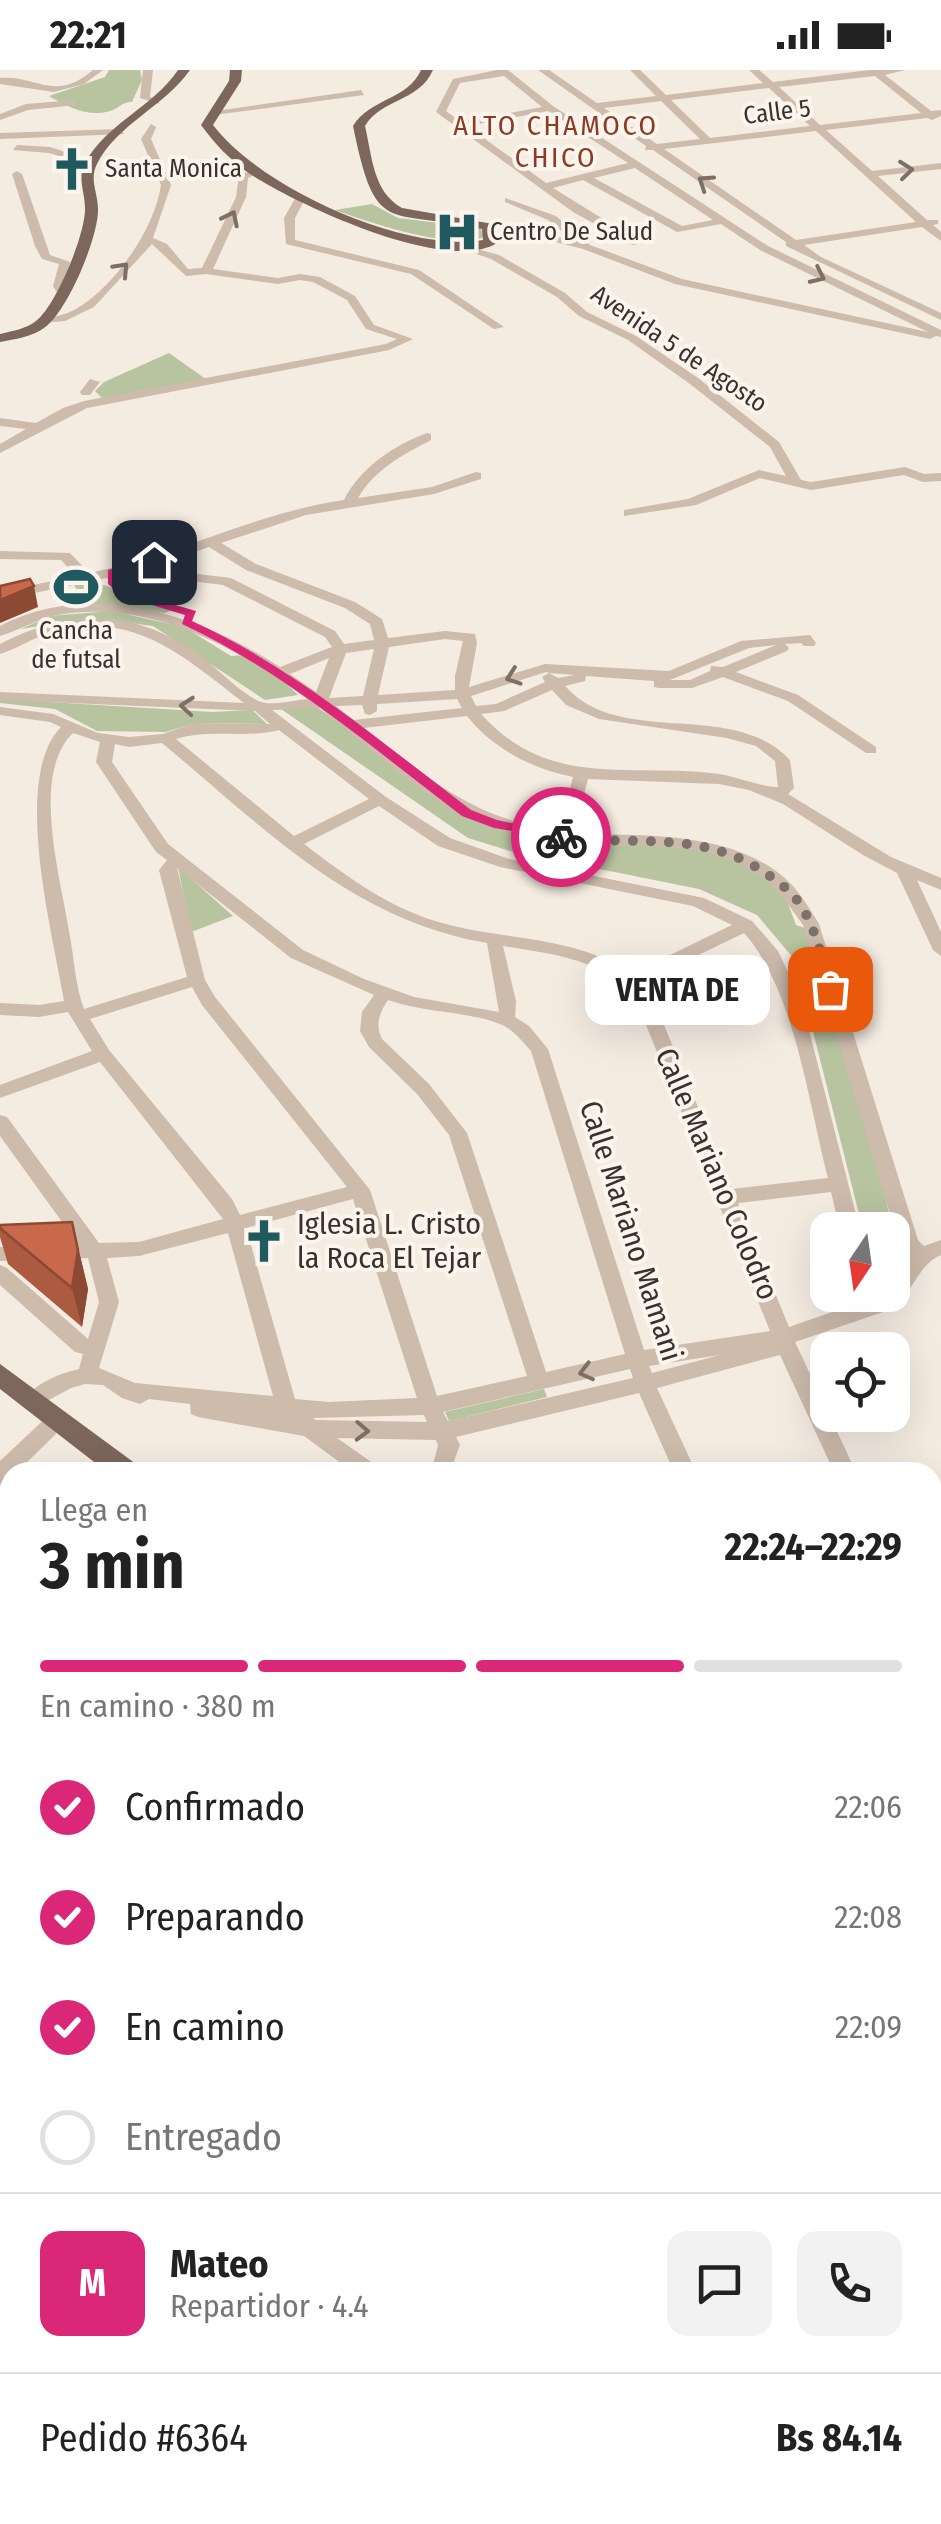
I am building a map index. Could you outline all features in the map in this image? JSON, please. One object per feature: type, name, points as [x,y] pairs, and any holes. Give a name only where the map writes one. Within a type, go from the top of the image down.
[{"type":"main road","points":[[0,338],[45,321],[62,292],[91,221],[87,178],[91,162],[156,102],[184,70]]},
{"type":"main road","points":[[236,70],[235,81],[208,125],[212,135],[256,170],[301,198],[354,222],[492,250],[488,228],[407,215],[378,197],[360,123],[372,109],[416,90],[427,70]]},
{"type":"main road","points":[[0,1374],[113,1462]]},
{"type":"street","points":[[16,96],[90,79],[98,70]]},
{"type":"street","points":[[148,70],[144,98],[156,102]]},
{"type":"street","points":[[543,70],[817,258],[941,316]]},
{"type":"street","points":[[635,70],[707,140]]},
{"type":"street","points":[[754,70],[941,238]]},
{"type":"street","points":[[594,106],[900,70]]},
{"type":"street","points":[[637,243],[544,187],[442,112],[456,81],[503,71],[634,165],[764,248],[939,333]]},
{"type":"street","points":[[876,71],[935,114],[941,125]]},
{"type":"street","points":[[1,83],[18,80],[52,90]]},
{"type":"street","points":[[214,112],[361,93]]},
{"type":"street","points":[[0,117],[26,107],[74,102]]},
{"type":"street","points":[[458,125],[550,108]]},
{"type":"street","name":"Calle 5","points":[[618,154],[935,114]]},
{"type":"street","points":[[45,321],[68,320],[80,314],[148,240],[149,228],[166,190],[166,181],[146,139],[151,127]]},
{"type":"street","points":[[0,136],[121,132]]},
{"type":"street","points":[[0,149],[50,150],[91,162]]},
{"type":"street","points":[[544,187],[634,165]]},
{"type":"street","points":[[871,174],[941,166]]},
{"type":"street","points":[[206,271],[241,197],[242,176],[256,170]]},
{"type":"street","points":[[17,174],[46,257],[66,262],[58,286],[62,292]]},
{"type":"street","points":[[585,177],[681,230],[722,222]]},
{"type":"street","points":[[651,191],[667,187]]},
{"type":"street","points":[[619,198],[635,194]]},
{"type":"street","points":[[301,198],[294,202],[288,225],[290,242],[415,272],[498,327]]},
{"type":"street","points":[[509,200],[552,218],[587,247]]},
{"type":"street","points":[[764,248],[941,222]]},
{"type":"street","points":[[532,234],[587,247],[674,281],[921,336],[939,333]]},
{"type":"street","points":[[0,449],[66,411],[405,342],[406,337],[370,328],[351,298],[316,279],[300,276],[278,281],[206,271],[186,273],[161,243],[148,240]]},
{"type":"street","name":"Avenida 5 de Agosto","points":[[492,250],[584,314],[632,338],[758,430],[781,453],[796,482]]},
{"type":"street","points":[[0,434],[90,387],[103,402]]},
{"type":"street","points":[[0,422],[36,427]]},
{"type":"street","points":[[349,502],[359,484],[402,450],[427,437]]},
{"type":"street","points":[[629,513],[691,502],[759,474],[818,486],[905,472],[923,478],[941,477]]},
{"type":"street","points":[[0,596],[118,571],[263,523],[349,502],[439,492],[476,476]]},
{"type":"street","points":[[211,542],[250,567],[369,615],[380,628],[382,644],[368,701],[372,722]]},
{"type":"street","points":[[0,555],[65,556],[83,576]]},
{"type":"street","points":[[118,571],[119,590],[192,614],[186,622]]},
{"type":"street","points":[[118,571],[226,580],[312,623],[330,634],[340,649]]},
{"type":"street","points":[[4,630],[50,612],[76,608],[134,610],[186,622],[281,672],[466,813],[494,824],[566,838],[681,842],[722,850],[761,870],[794,896],[811,924],[909,1244],[920,1255]]},
{"type":"street","points":[[0,650],[22,637],[74,622],[112,622],[148,629],[163,635],[380,800],[444,842],[467,852],[698,902],[746,925],[770,950],[792,999],[846,1212]]},
{"type":"street","points":[[4,630],[22,637]]},
{"type":"street","points":[[281,672],[340,649],[454,634],[470,637],[460,685],[463,694],[472,712],[490,732],[519,753],[581,776],[717,779],[754,786],[941,885]]},
{"type":"street","points":[[0,696],[206,708],[368,701],[463,694],[545,668],[656,678],[762,640],[805,638],[809,642],[759,654],[722,672],[679,685],[582,678],[552,684],[518,702],[472,712],[350,724]]},
{"type":"street","points":[[320,702],[340,649]]},
{"type":"street","points":[[706,662],[722,672],[793,698],[871,750]]},
{"type":"street","points":[[545,668],[552,684],[580,707],[609,720],[717,730],[766,745],[784,764],[788,783],[778,796]]},
{"type":"street","points":[[0,712],[53,718],[108,740],[166,738],[194,728],[268,729],[282,724]]},
{"type":"street","points":[[71,726],[53,745],[43,795],[43,821],[76,1011],[104,1054],[225,1204],[235,1223],[286,1405],[320,1438],[355,1462]]},
{"type":"street","points":[[166,738],[338,877],[425,924],[577,957],[624,978],[678,958],[746,925]]},
{"type":"street","points":[[108,740],[104,762],[150,835],[175,860],[298,954],[384,993],[431,1007],[506,1020],[509,1008],[495,962],[495,942]]},
{"type":"street","points":[[566,838],[581,776]]},
{"type":"street","points":[[295,842],[380,800]]},
{"type":"street","points":[[175,860],[167,870],[196,980],[208,1001],[360,1190],[430,1406],[449,1445],[445,1462]]},
{"type":"street","points":[[903,868],[941,950]]},
{"type":"street","name":"Calle Mariano Colodro","points":[[624,978],[654,1025],[801,1381],[840,1462]]},
{"type":"street","points":[[0,1009],[76,1011],[196,980]]},
{"type":"street","points":[[384,993],[371,1012],[369,1031],[375,1043],[422,1088],[458,1134],[544,1382],[557,1406]]},
{"type":"street","name":"Calle Mariano Mamani","points":[[506,1020],[530,1037],[545,1063],[646,1384],[680,1462]]},
{"type":"street","points":[[0,1092],[104,1054]]},
{"type":"street","points":[[0,1122],[96,1253],[109,1302],[87,1375]]},
{"type":"street","points":[[728,1197],[839,1184]]},
{"type":"street","points":[[0,1254],[139,1249],[360,1190]]},
{"type":"street","points":[[910,1272],[920,1255],[941,1247]]},
{"type":"street","points":[[0,1273],[82,1346],[96,1350]]},
{"type":"street","points":[[128,1392],[149,1390],[329,1411],[430,1406],[639,1359],[785,1336],[844,1312]]},
{"type":"street","points":[[34,1400],[51,1387],[87,1375],[116,1382],[128,1392],[314,1429],[443,1430],[646,1384],[773,1349],[785,1336]]},
{"type":"street","points":[[13,1462],[58,1419]]},
{"type":"green space","points":[[109,70],[140,70],[142,80],[132,102],[94,113],[49,96],[105,77]]},
{"type":"green space","points":[[372,204],[398,218],[480,228],[485,236],[455,241],[434,238],[335,210]]},
{"type":"green space","points":[[169,353],[210,382],[102,398],[95,391],[104,382]]},
{"type":"green space","points":[[92,581],[174,609],[165,613],[85,604],[74,585]]},
{"type":"green space","points":[[111,611],[184,627],[231,656],[246,655],[298,695],[265,700],[153,626],[88,618],[21,629],[50,616]]},
{"type":"green space","points":[[0,699],[212,712],[252,710],[267,724],[195,723],[166,732],[97,731],[55,709],[0,703]]},
{"type":"green space","points":[[314,705],[465,807],[530,830],[677,845],[751,860],[786,898],[796,925],[813,931],[889,1212],[858,1212],[795,960],[757,915],[699,889],[510,851],[468,838],[281,709]]},
{"type":"green space","points":[[178,867],[233,916],[191,932]]},
{"type":"green space","points":[[544,1389],[547,1397],[449,1421],[445,1412]]},
{"type":"building","points":[[30,579],[34,586],[0,600],[0,586]]},
{"type":"building","points":[[72,1222],[78,1250],[72,1288],[0,1228],[0,1225]]},
{"type":"way so far","points":[[561,837],[692,843],[734,854],[794,896],[811,924],[830,989]]},
{"type":"place","name":"Santa Monica","points":[[72,169]]},
{"type":"place","name":"Centro De Salud","points":[[457,232]]},
{"type":"place","name":"Cancha de futsal","points":[[76,587]]},
{"type":"place","name":"VENTA DE","points":[[830,989]]},
{"type":"place","name":"Iglesia L. Cristo la Roca El Tejar","points":[[264,1241]]},
{"type":"district","name":"ALTO CHAMOCO CHICO","points":[[556,141]]},
{"type":"route","points":[[154,562],[112,572],[114,584],[126,594],[192,614],[186,622],[281,672],[466,813],[494,824],[561,837]]}]
